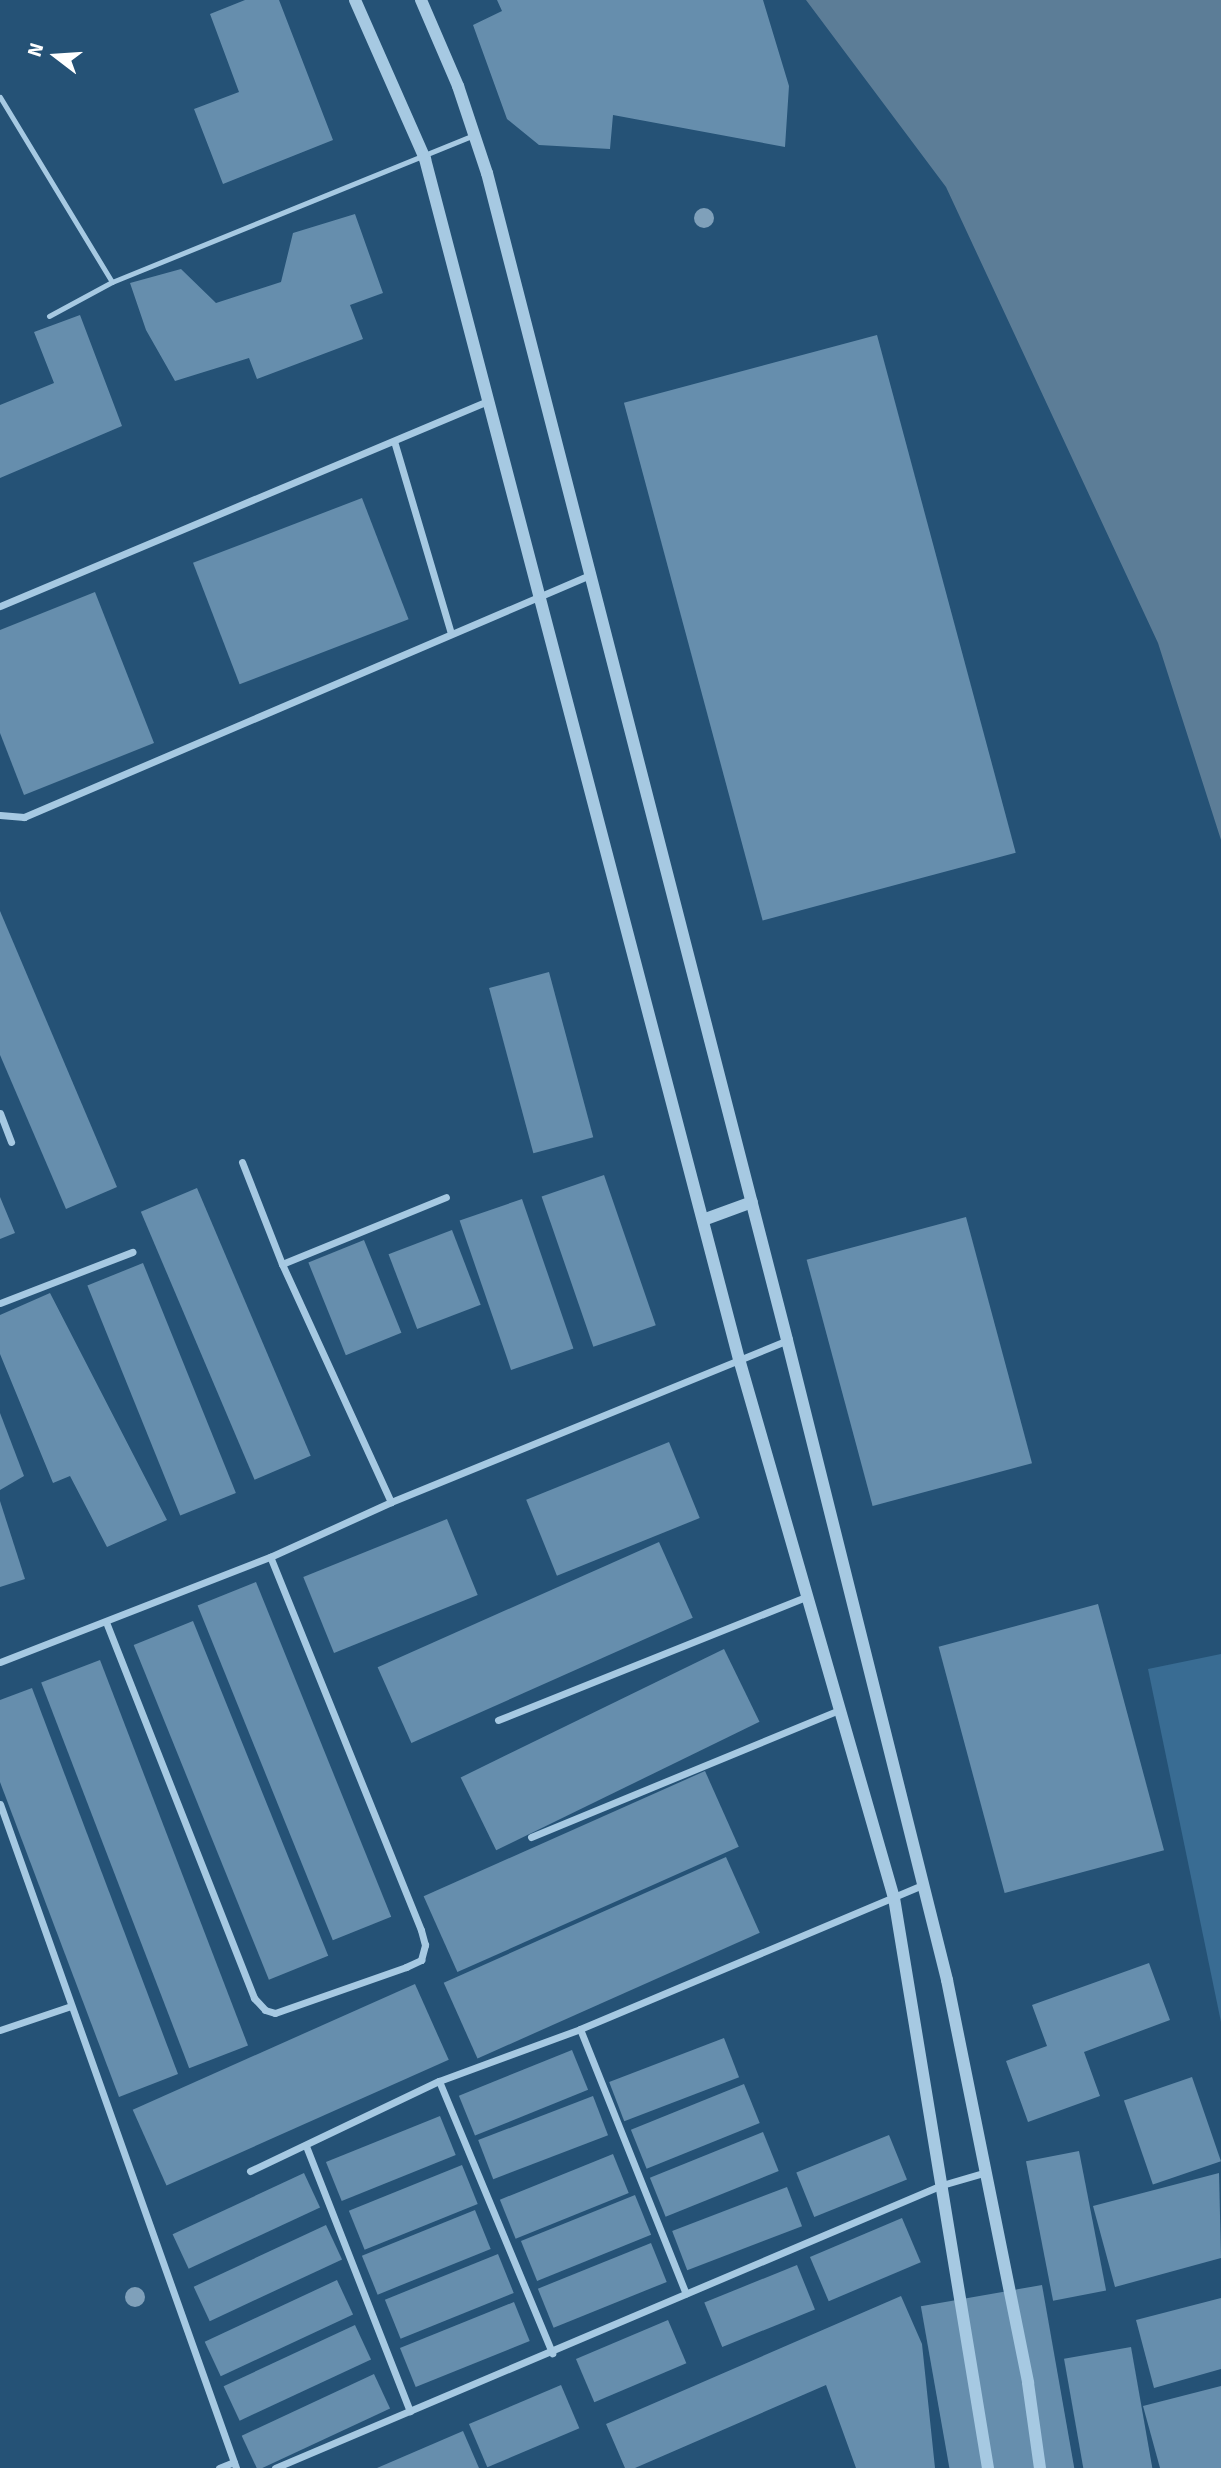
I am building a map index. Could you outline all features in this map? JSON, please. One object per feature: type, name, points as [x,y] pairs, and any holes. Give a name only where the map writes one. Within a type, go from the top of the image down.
[{"type":"street","points":[[355,0],[425,159],[739,1359],[837,1711],[894,1898],[988,2468]]},
{"type":"street","points":[[421,0],[475,135],[787,1340],[923,1885],[987,2172],[1040,2468]]},
{"type":"street","points":[[0,606],[488,401]]},
{"type":"street","points":[[394,441],[451,633]]},
{"type":"street","points":[[0,816],[24,817],[539,594],[590,575]]},
{"type":"street","points":[[0,1113],[12,1142]]},
{"type":"street","points":[[242,1162],[282,1264],[391,1502]]},
{"type":"street","points":[[282,1264],[446,1197]]},
{"type":"street","points":[[703,1220],[752,1202]]},
{"type":"street","points":[[0,1303],[132,1252]]},
{"type":"street","points":[[0,1662],[270,1557],[391,1502],[787,1340]]},
{"type":"street","points":[[106,1622],[254,1998],[275,2013],[407,1967],[421,1961],[425,1945],[421,1930],[270,1557]]},
{"type":"street","points":[[498,1720],[806,1597]]},
{"type":"street","points":[[531,1837],[837,1711]]},
{"type":"street","points":[[0,1804],[235,2465],[219,2468]]},
{"type":"street","points":[[250,2171],[439,2081],[580,2029],[923,1885]]},
{"type":"street","points":[[0,2030],[71,2006]]},
{"type":"street","points":[[580,2029],[686,2294]]},
{"type":"street","points":[[439,2081],[552,2353]]},
{"type":"street","points":[[306,2146],[410,2411]]},
{"type":"street","points":[[275,2468],[552,2353],[942,2185],[987,2172]]},
{"type":"lane","points":[[0,97],[112,282]]},
{"type":"lane","points":[[49,316],[112,282],[425,159],[475,135]]},
{"type":"shaded area","points":[[806,0],[1221,0],[1221,840],[1158,643],[946,187]]},
{"type":"shaded area","points":[[1221,1654],[1221,2022],[1148,1669]]},
{"type":"building","points":[[245,0],[279,0],[333,140],[223,184],[194,109],[239,92],[210,14]]},
{"type":"building","points":[[497,0],[763,0],[789,86],[785,147],[613,115],[610,149],[539,145],[507,119],[473,25],[502,11]]},
{"type":"building","points":[[355,214],[383,293],[350,305],[363,339],[257,379],[249,358],[175,381],[146,330],[130,283],[181,269],[216,303],[281,282],[293,233]]},
{"type":"building","points":[[80,315],[122,426],[0,478],[0,405],[54,383],[34,332]]},
{"type":"building","points":[[877,335],[1016,853],[763,921],[624,403]]},
{"type":"building","points":[[362,498],[409,619],[240,684],[193,563]]},
{"type":"building","points":[[95,592],[154,743],[24,795],[0,733],[0,630]]},
{"type":"building","points":[[0,911],[117,1187],[66,1209],[0,1055]]},
{"type":"building","points":[[549,972],[593,1137],[533,1153],[489,988]]},
{"type":"building","points":[[604,1175],[656,1325],[593,1347],[542,1196]]},
{"type":"building","points":[[197,1188],[311,1456],[255,1480],[141,1212]]},
{"type":"building","points":[[0,1197],[15,1233],[0,1239]]},
{"type":"building","points":[[522,1199],[573,1348],[511,1370],[460,1220]]},
{"type":"building","points":[[966,1217],[1032,1463],[873,1506],[807,1260]]},
{"type":"building","points":[[452,1230],[481,1305],[417,1329],[389,1254]]},
{"type":"building","points":[[364,1240],[401,1333],[346,1355],[308,1262]]},
{"type":"building","points":[[143,1263],[236,1493],[180,1515],[87,1285]]},
{"type":"building","points":[[50,1293],[167,1520],[107,1547],[70,1476],[53,1483],[0,1354],[0,1315]]},
{"type":"building","points":[[0,1413],[24,1476],[0,1490]]},
{"type":"building","points":[[669,1442],[700,1518],[557,1576],[526,1500]]},
{"type":"building","points":[[0,1501],[25,1579],[0,1587]]},
{"type":"building","points":[[447,1519],[478,1595],[334,1653],[303,1577]]},
{"type":"building","points":[[659,1542],[693,1618],[411,1743],[378,1667]]},
{"type":"building","points":[[256,1582],[391,1917],[333,1940],[198,1606]]},
{"type":"building","points":[[1098,1604],[1164,1850],[1005,1893],[939,1647]]},
{"type":"building","points":[[193,1621],[328,1956],[269,1980],[134,1645]]},
{"type":"building","points":[[724,1649],[760,1722],[496,1850],[461,1777]]},
{"type":"building","points":[[100,1660],[248,2046],[189,2068],[41,1683]]},
{"type":"building","points":[[32,1688],[178,2074],[119,2097],[0,1782],[0,1700]]},
{"type":"building","points":[[705,1771],[739,1847],[457,1972],[424,1896]]},
{"type":"building","points":[[726,1857],[760,1933],[477,2059],[444,1983]]},
{"type":"building","points":[[1149,1963],[1170,2020],[1084,2052],[1100,2096],[1028,2122],[1006,2061],[1047,2046],[1032,2005]]},
{"type":"building","points":[[415,1984],[449,2060],[166,2186],[133,2110]]},
{"type":"building","points":[[724,2038],[739,2077],[624,2121],[609,2082]]},
{"type":"building","points":[[572,2050],[588,2090],[475,2136],[459,2096]]},
{"type":"building","points":[[1192,2077],[1221,2161],[1153,2185],[1124,2100]]},
{"type":"building","points":[[744,2084],[760,2123],[647,2169],[631,2130]]},
{"type":"building","points":[[593,2096],[608,2135],[493,2179],[478,2140]]},
{"type":"building","points":[[440,2116],[456,2155],[342,2201],[326,2162]]},
{"type":"building","points":[[763,2132],[779,2171],[666,2217],[650,2178]]},
{"type":"building","points":[[889,2135],[907,2180],[814,2217],[796,2172]]},
{"type":"building","points":[[1079,2151],[1106,2290],[1053,2301],[1026,2161]]},
{"type":"building","points":[[613,2154],[629,2193],[516,2239],[500,2200]]},
{"type":"building","points":[[462,2165],[478,2204],[365,2250],[349,2211]]},
{"type":"building","points":[[304,2173],[320,2207],[189,2269],[173,2234]]},
{"type":"building","points":[[1219,2173],[1221,2258],[1115,2287],[1093,2206]]},
{"type":"building","points":[[787,2187],[802,2226],[687,2270],[672,2231]]},
{"type":"building","points":[[635,2195],[651,2235],[537,2281],[521,2241]]},
{"type":"building","points":[[475,2210],[491,2249],[378,2295],[362,2256]]},
{"type":"building","points":[[902,2218],[921,2262],[829,2301],[810,2257]]},
{"type":"building","points":[[326,2225],[342,2259],[210,2321],[194,2287]]},
{"type":"building","points":[[651,2243],[667,2282],[554,2328],[538,2289]]},
{"type":"building","points":[[498,2254],[514,2293],[401,2339],[385,2300]]},
{"type":"building","points":[[797,2265],[815,2310],[722,2347],[704,2302]]},
{"type":"building","points":[[337,2280],[353,2314],[221,2376],[205,2342]]},
{"type":"building","points":[[1042,2285],[1074,2468],[949,2468],[921,2306]]},
{"type":"building","points":[[901,2296],[922,2344],[935,2468],[856,2468],[826,2385],[635,2468],[625,2468],[606,2424]]},
{"type":"building","points":[[1221,2298],[1221,2369],[1154,2388],[1136,2320]]},
{"type":"building","points":[[514,2302],[530,2341],[416,2387],[400,2348]]},
{"type":"building","points":[[668,2320],[686,2363],[594,2402],[576,2359]]},
{"type":"building","points":[[355,2325],[371,2359],[240,2421],[224,2386]]},
{"type":"building","points":[[1131,2347],[1152,2468],[1083,2468],[1064,2359]]},
{"type":"building","points":[[374,2374],[390,2408],[262,2468],[257,2468],[242,2436]]},
{"type":"building","points":[[561,2385],[579,2428],[487,2467],[469,2424]]},
{"type":"building","points":[[1221,2386],[1221,2468],[1160,2468],[1143,2406]]},
{"type":"building","points":[[463,2431],[479,2468],[377,2468]]}]
